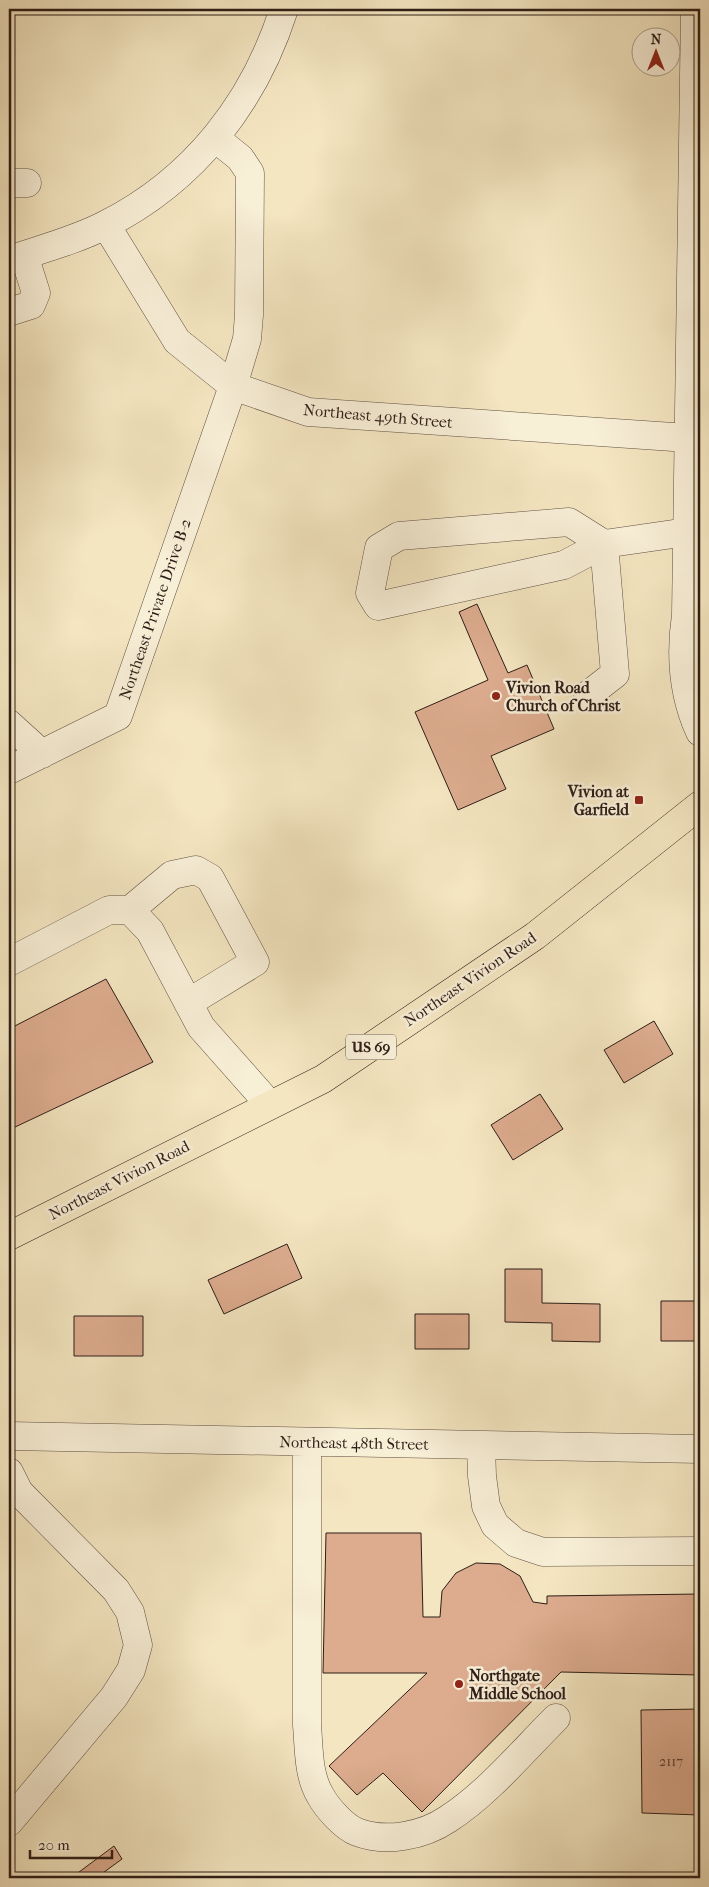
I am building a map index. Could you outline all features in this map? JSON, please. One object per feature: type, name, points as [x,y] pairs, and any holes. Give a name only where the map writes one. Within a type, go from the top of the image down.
[{"type":"main road","name":"Northeast Vivion Road","points":[[9,1236],[323,1080],[536,936],[700,805]]},
{"type":"street","points":[[9,312],[31,305],[36,294],[16,258],[69,241],[106,225],[141,204],[171,182],[198,157],[230,119],[251,88],[275,38],[284,9]]},
{"type":"street","points":[[695,9],[686,615],[683,632],[683,668],[694,719],[700,732]]},
{"type":"street","name":"Northeast Private Drive B-2","points":[[9,770],[118,716],[233,386],[247,339],[249,315],[250,173],[240,158],[214,138]]},
{"type":"street","name":"Northeast 49th Street","points":[[106,225],[177,341],[233,386],[308,412],[688,438]]},
{"type":"street","points":[[604,544],[568,522],[399,536],[380,548],[370,593],[378,606],[564,565],[604,544],[687,532]]},
{"type":"street","points":[[588,695],[615,674],[604,544]]},
{"type":"street","points":[[9,724],[42,754]]},
{"type":"street","points":[[9,962],[109,910],[130,910],[172,875],[196,870],[210,878],[255,962],[188,1003]]},
{"type":"street","points":[[130,910],[150,932],[201,1027],[270,1106]]},
{"type":"street","name":"Northeast 48th Street","points":[[9,1436],[700,1449]]},
{"type":"street","points":[[307,1442],[307,1725],[311,1771],[320,1795],[336,1817],[356,1832],[387,1838],[416,1834],[447,1820],[477,1798],[556,1718]]},
{"type":"street","points":[[482,1446],[482,1476],[486,1506],[495,1525],[516,1543],[543,1552],[700,1551]]},
{"type":"street","points":[[9,1472],[19,1492],[116,1590],[130,1612],[138,1645],[131,1670],[114,1697],[9,1822]]},
{"type":"building","name":"Vivion Road Church of Christ","points":[[477,604],[508,673],[527,665],[554,729],[491,756],[506,789],[458,810],[415,712],[488,680],[459,612]]},
{"type":"building","points":[[106,979],[153,1062],[13,1128],[9,1122],[9,1029]]},
{"type":"building","points":[[654,1021],[673,1054],[624,1083],[604,1050]]},
{"type":"building","points":[[540,1094],[563,1129],[513,1160],[491,1125]]},
{"type":"building","points":[[287,1244],[302,1278],[224,1314],[208,1280]]},
{"type":"building","points":[[505,1269],[542,1269],[542,1303],[600,1304],[600,1342],[552,1341],[552,1323],[505,1322]]},
{"type":"building","points":[[661,1301],[700,1301],[700,1341],[661,1341]]},
{"type":"building","points":[[415,1314],[469,1314],[469,1349],[415,1349]]},
{"type":"building","points":[[74,1316],[143,1316],[143,1356],[74,1356]]},
{"type":"building","name":"Northgate Middle School","points":[[326,1533],[421,1533],[423,1617],[440,1617],[442,1591],[456,1573],[476,1563],[500,1564],[520,1576],[533,1602],[547,1604],[547,1596],[700,1594],[700,1675],[561,1672],[422,1812],[383,1773],[357,1795],[329,1766],[427,1673],[323,1673]]},
{"type":"building","points":[[700,1709],[700,1815],[642,1813],[641,1710]]},
{"type":"building","points":[[114,1846],[122,1859],[96,1878],[71,1878]]},
{"type":"place","name":"Vivion Road Church of Christ","points":[[496,696]]},
{"type":"place","name":"Vivion at Garfield","points":[[639,800]]},
{"type":"place","name":"Northgate Middle School","points":[[459,1684]]}]
